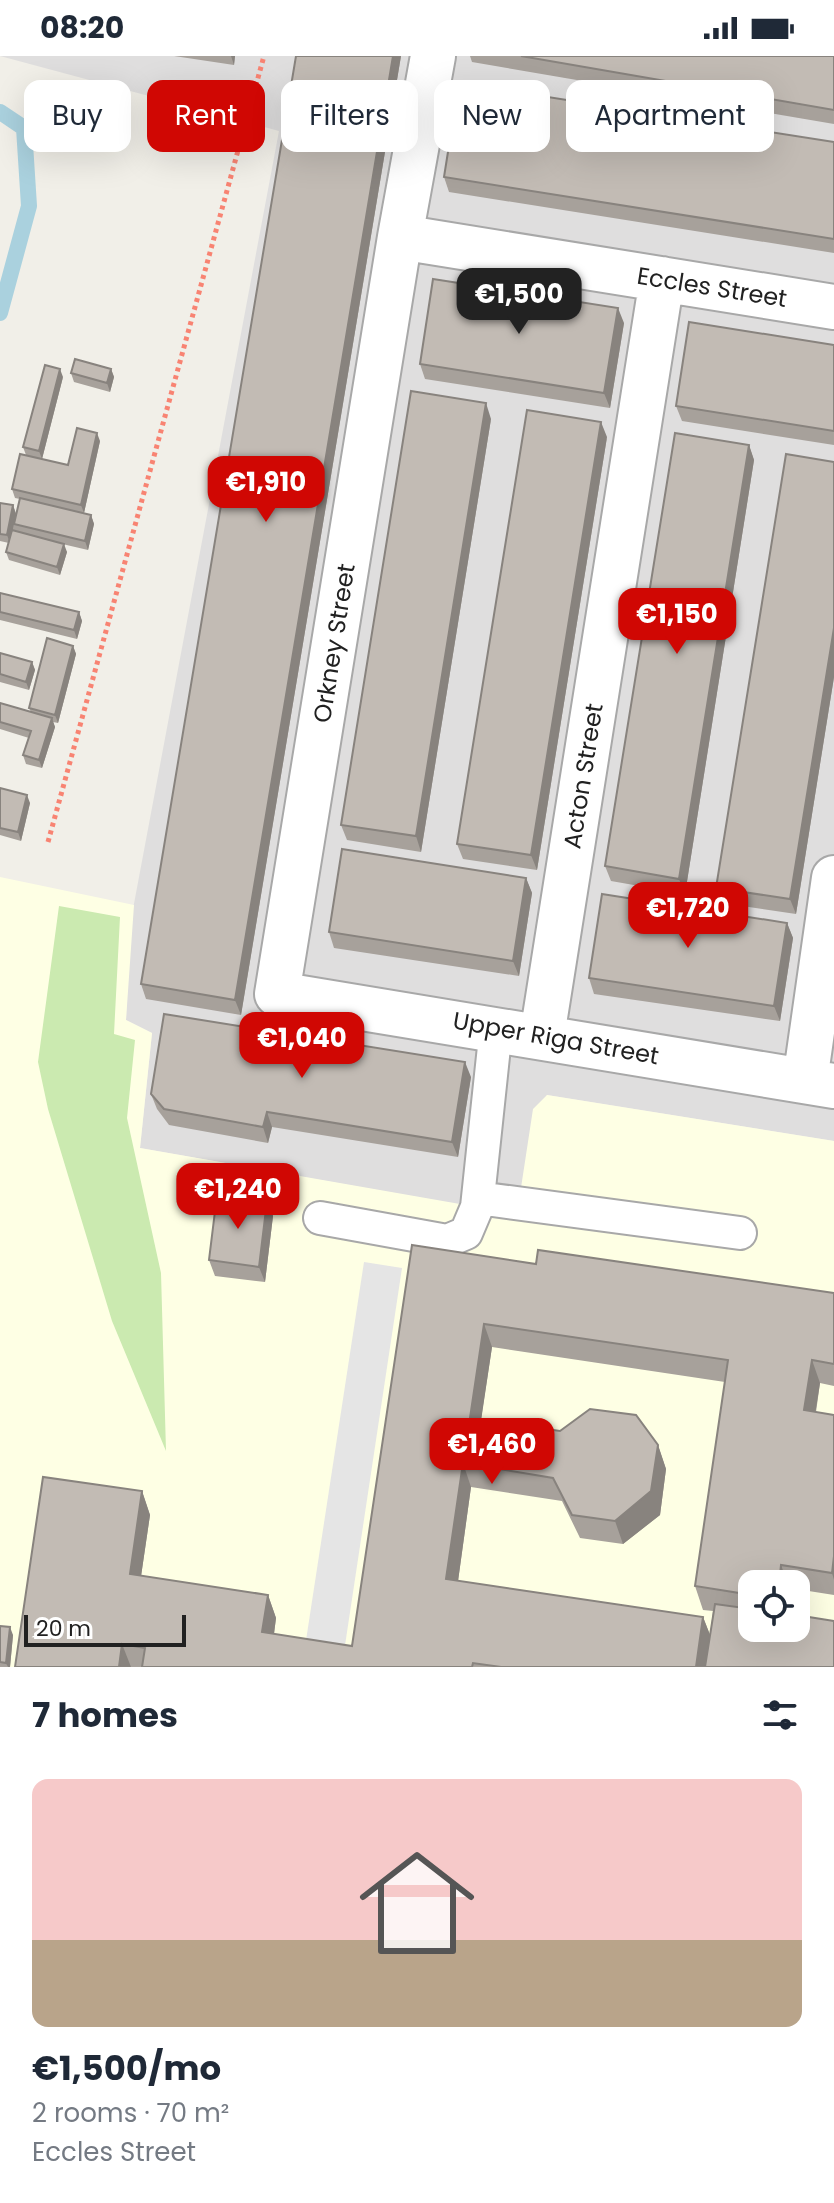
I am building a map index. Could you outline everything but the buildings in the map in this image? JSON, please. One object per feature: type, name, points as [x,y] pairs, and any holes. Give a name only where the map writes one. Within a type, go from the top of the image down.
[{"type":"street","name":"Orkney Street","points":[[277,994],[400,237],[433,56]]},
{"type":"street","name":"Eccles Street","points":[[400,237],[834,307]]},
{"type":"street","name":"Acton Street","points":[[542,1036],[662,279]]},
{"type":"street","points":[[819,1083],[834,878]]},
{"type":"street","name":"Upper Riga Street","points":[[277,994],[819,1083]]},
{"type":"lane","points":[[320,1218],[447,1241],[466,1233],[478,1198],[496,1028]]},
{"type":"lane","points":[[478,1198],[740,1233]]},
{"type":"path","points":[[48,842],[264,56]]},
{"type":"shaded area","points":[[0,56],[834,56],[834,1141],[547,1095],[517,1215],[140,1148],[152,1033],[126,1020],[130,925],[279,131],[265,127],[265,80],[147,80],[147,96],[131,91],[131,80],[89,80]]},
{"type":"shaded area","points":[[0,877],[134,905],[126,1020],[152,1033],[140,1148],[517,1214],[533,1109],[547,1095],[834,1141],[834,1636],[717,1667],[0,1667]]},
{"type":"shaded area","points":[[364,1262],[402,1268],[344,1652],[305,1647]]},
{"type":"green space","points":[[59,906],[120,917],[114,1034],[135,1040],[127,1118],[161,1273],[166,1451],[112,1321],[48,1109],[38,1062]]},
{"type":"waterway","points":[[0,112],[24,128],[29,206],[0,313]]}]
